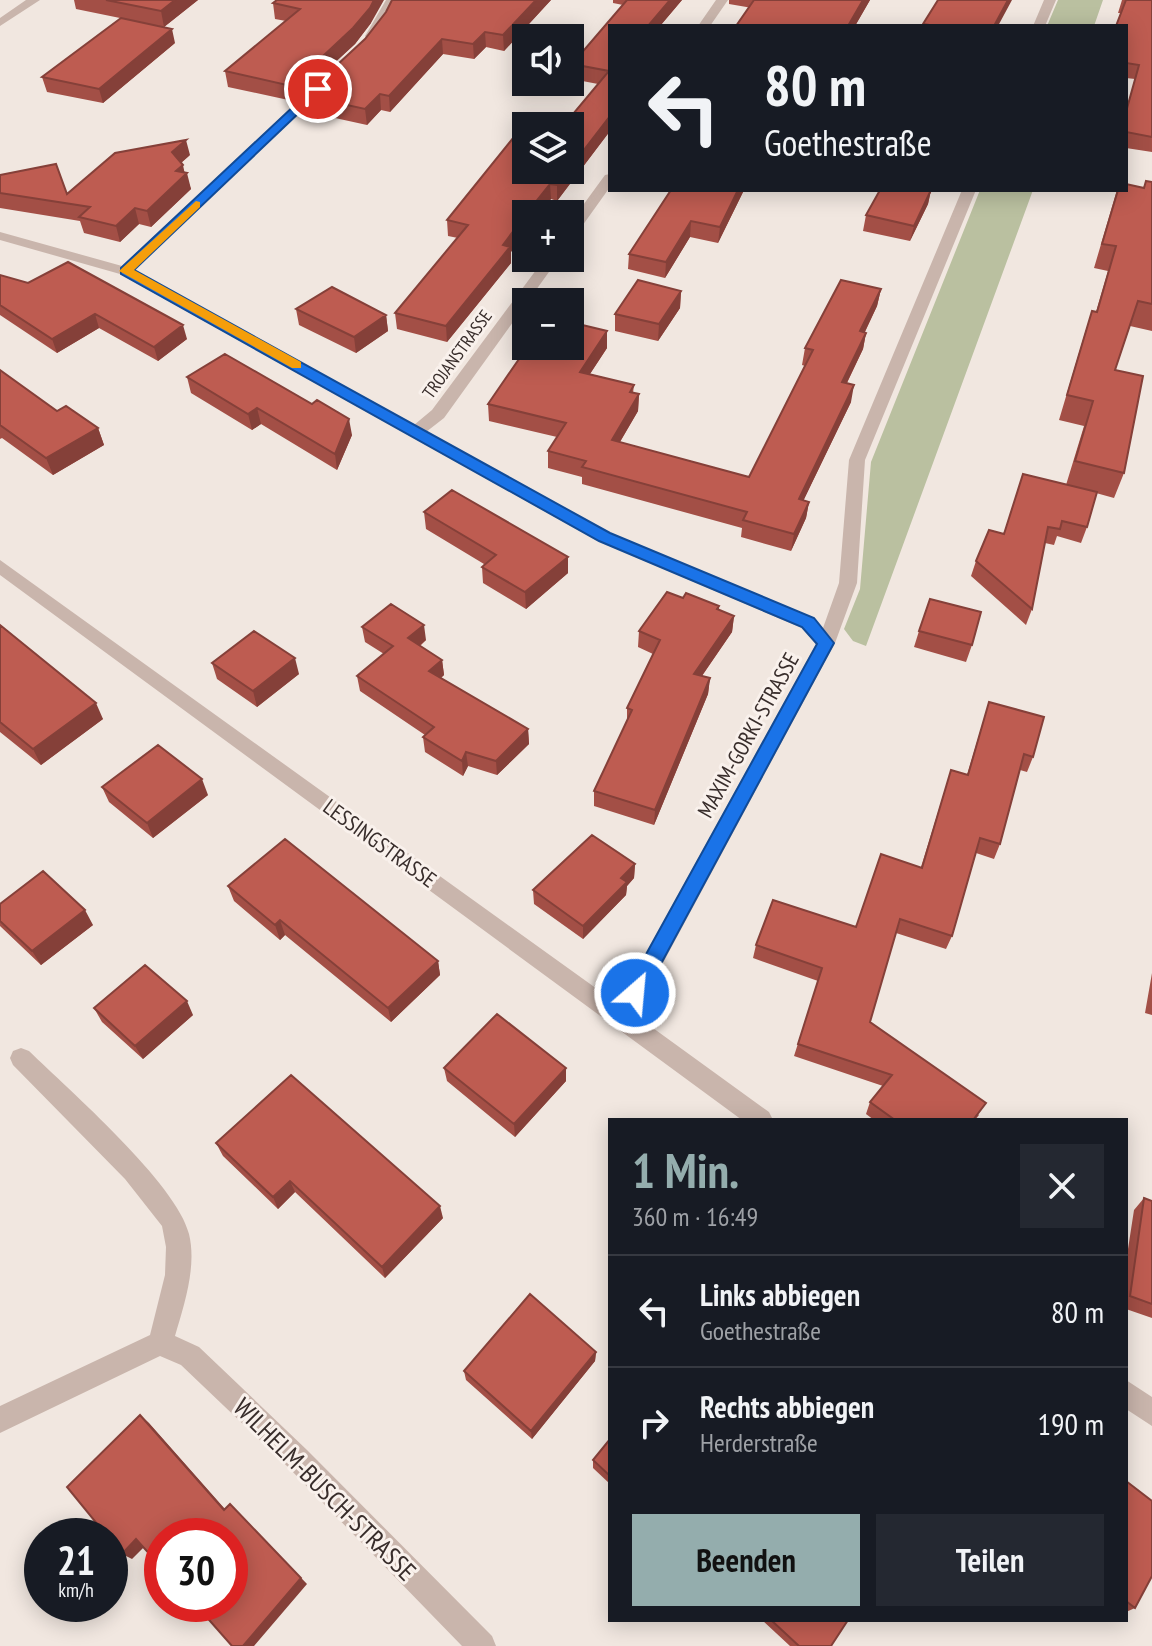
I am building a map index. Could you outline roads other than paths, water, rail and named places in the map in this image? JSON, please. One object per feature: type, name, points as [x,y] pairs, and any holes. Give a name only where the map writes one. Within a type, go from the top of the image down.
[{"type":"street","points":[[0,23],[34,0]]},
{"type":"street","points":[[361,49],[379,26],[392,0]]},
{"type":"street","points":[[705,24],[722,0]]},
{"type":"street","points":[[1040,24],[1050,0]]},
{"type":"street","points":[[125,271],[338,70]]},
{"type":"street","points":[[584,214],[608,181]]},
{"type":"street","name":"MAXIM-GORKI-STRASSE","points":[[622,1018],[826,643],[848,583],[857,460],[968,192]]},
{"type":"street","points":[[0,236],[125,271],[604,537],[808,623],[826,643]]},
{"type":"street","name":"TROJANSTRASSE","points":[[417,431],[438,414],[542,272]]},
{"type":"street","name":"LESSINGSTRASSE","points":[[0,566],[758,1118]]},
{"type":"street","points":[[0,1420],[160,1343],[175,1292],[178,1260],[177,1230],[140,1179],[21,1058]]},
{"type":"street","name":"WILHELM-BUSCH-STRASSE","points":[[160,1343],[190,1356],[298,1459],[482,1646]]},
{"type":"street","points":[[1128,1395],[1152,1413]]}]
